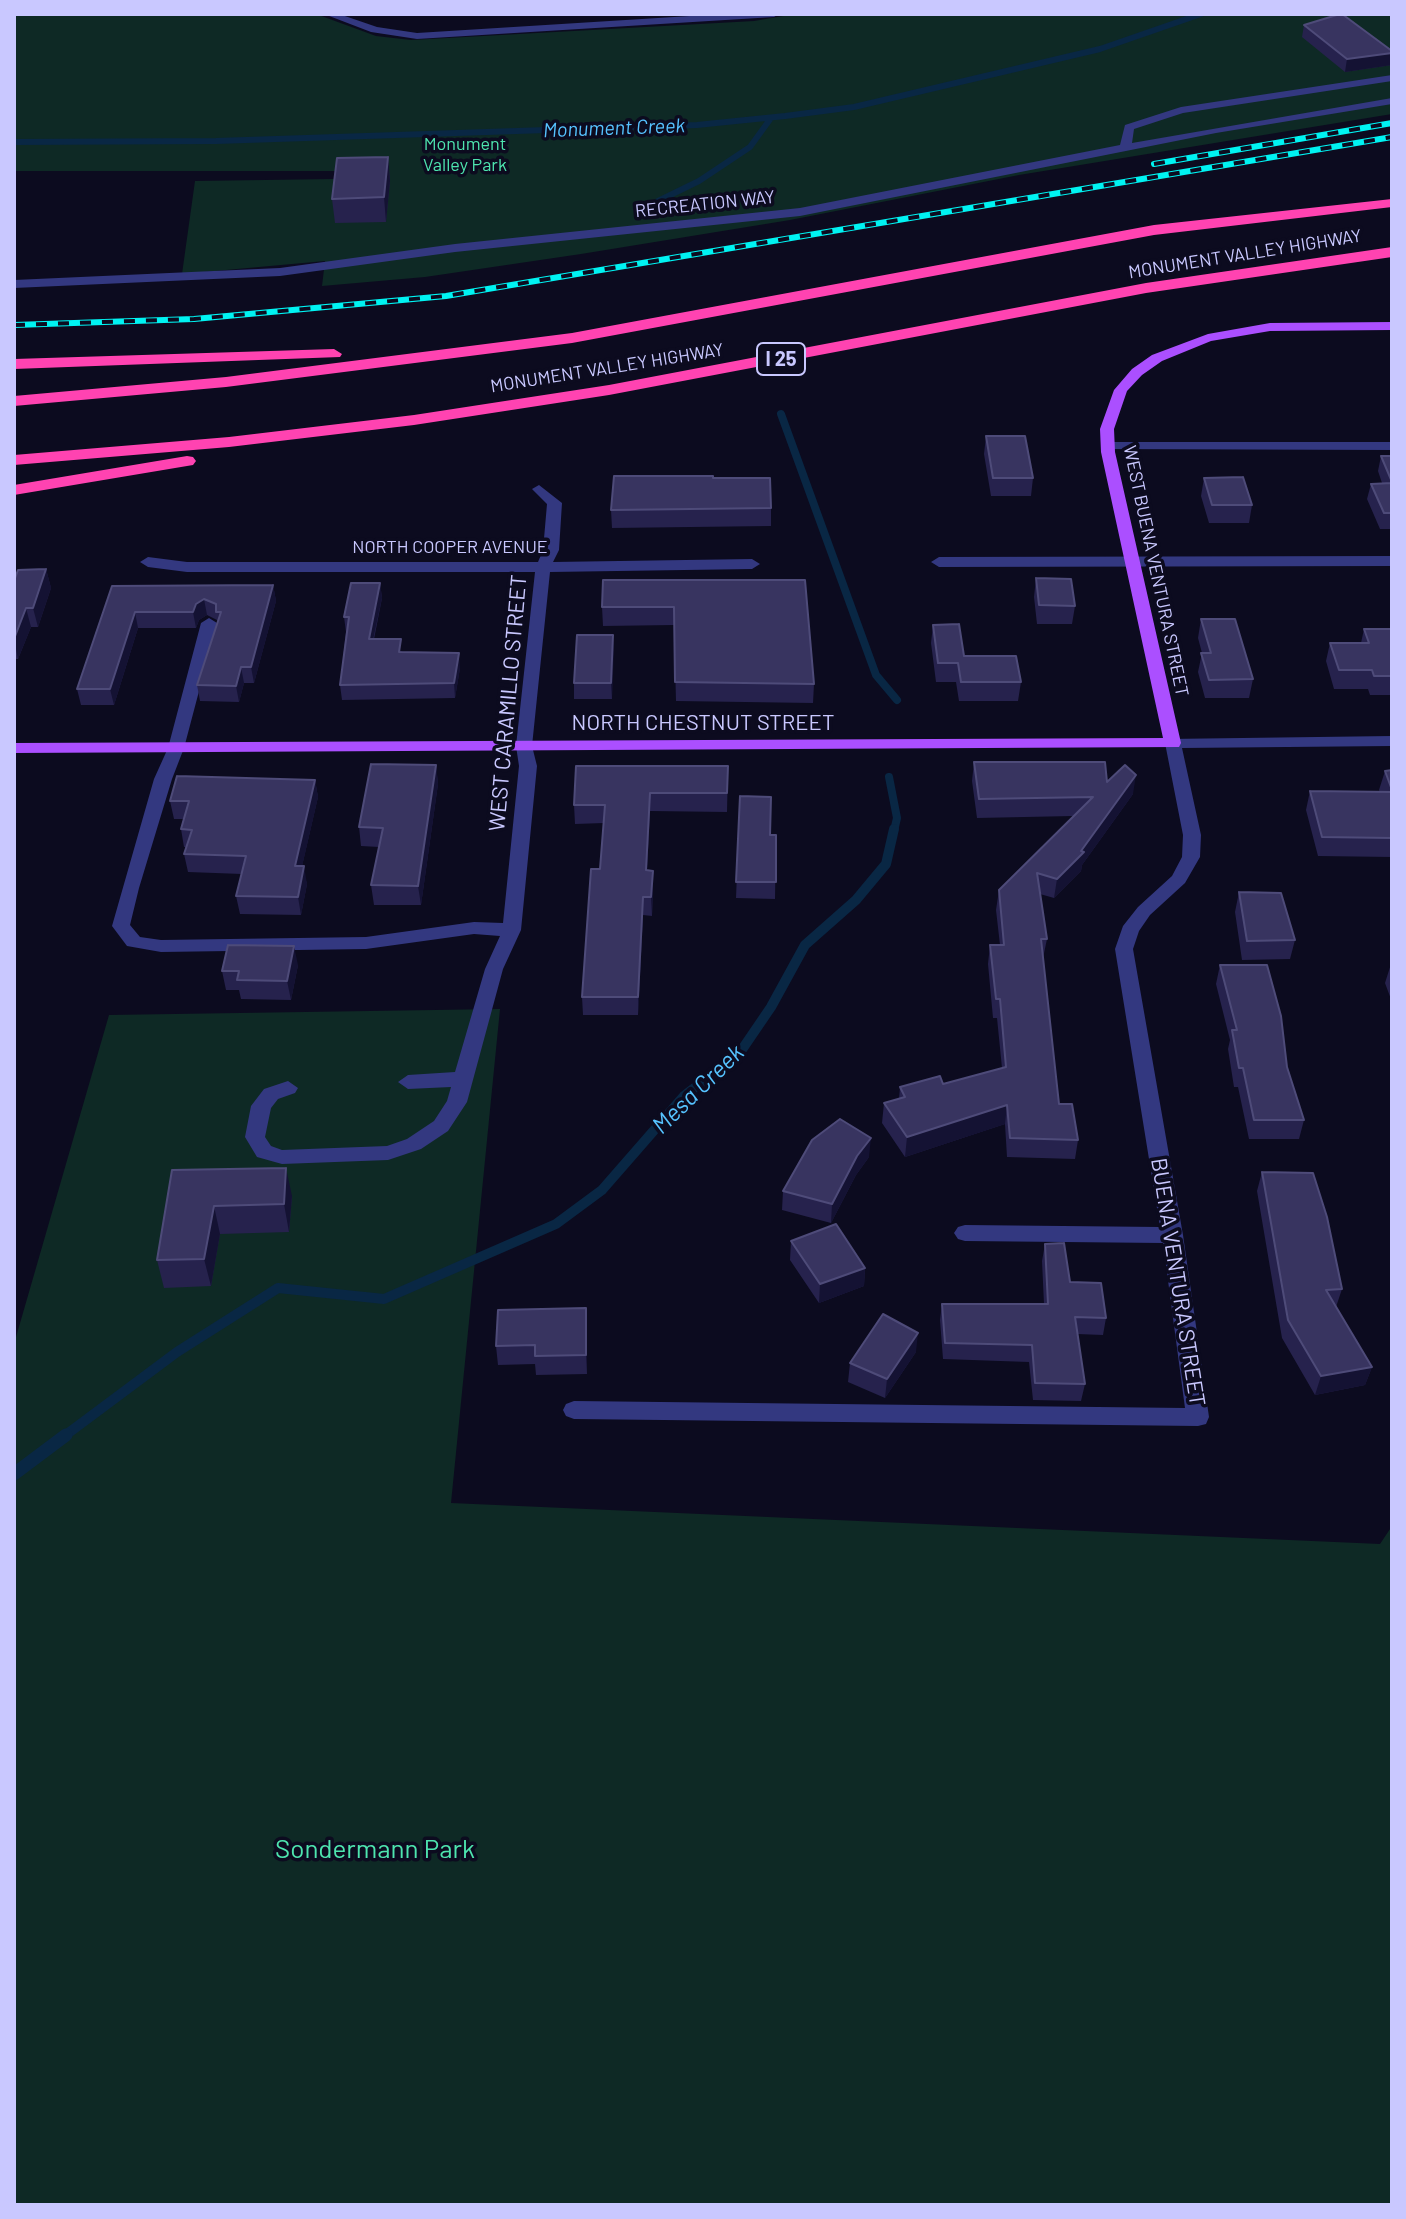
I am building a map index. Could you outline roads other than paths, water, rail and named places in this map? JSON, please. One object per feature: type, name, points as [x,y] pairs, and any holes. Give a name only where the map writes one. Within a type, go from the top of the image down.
[{"type":"highway","points":[[1253,217],[1392,192]]},
{"type":"highway","name":"MONUMENT VALLEY HIGHWAY","points":[[14,401],[226,382],[572,338],[1038,250],[1253,217],[1392,203]]},
{"type":"highway","name":"MONUMENT VALLEY HIGHWAY","points":[[14,460],[229,442],[414,420],[654,382],[1146,288],[1392,252]]},
{"type":"highway","points":[[1146,288],[1392,268]]},
{"type":"highway","points":[[14,364],[273,358],[572,338]]},
{"type":"highway","points":[[14,490],[414,420]]},
{"type":"main road","name":"WEST BUENA VENTURA STREET","points":[[1173,743],[1108,446],[1107,429],[1121,390],[1137,372],[1182,346],[1208,338],[1270,327],[1392,327]]},
{"type":"main road","name":"NORTH CHESTNUT STREET","points":[[14,748],[1173,743]]},
{"type":"street","points":[[329,14],[375,30],[417,36],[774,14]]},
{"type":"street","points":[[1125,148],[1129,127],[1181,110],[1392,78]]},
{"type":"street","name":"RECREATION WAY","points":[[14,284],[280,272],[455,248],[800,212],[1125,148],[1392,101]]},
{"type":"street","points":[[1108,446],[1392,446]]},
{"type":"street","name":"WEST CARAMILLO STREET","points":[[288,1088],[271,1094],[261,1106],[255,1137],[264,1152],[282,1157],[346,1157],[388,1153],[414,1144],[441,1126],[457,1102],[494,969],[512,930],[528,766],[524,746],[543,567],[551,550],[555,503],[539,489]]},
{"type":"street","points":[[939,562],[1392,561]]},
{"type":"street","name":"NORTH COOPER AVENUE","points":[[148,562],[187,567],[752,564]]},
{"type":"street","points":[[209,623],[176,748],[163,779],[121,926],[134,942],[161,946],[366,943],[474,928],[512,930]]},
{"type":"street","name":"NORTH CHESTNUT STREET","points":[[1173,743],[1392,741]]},
{"type":"street","name":"BUENA VENTURA STREET","points":[[574,1410],[1198,1417],[1172,1235],[1124,949],[1130,930],[1144,911],[1179,879],[1191,857],[1192,835],[1173,743]]},
{"type":"street","points":[[408,1082],[463,1079]]},
{"type":"street","points":[[965,1233],[1172,1235]]},
{"type":"waterway","name":"Monument Creek","points":[[14,142],[216,141],[697,125],[785,116],[854,107],[1100,49],[1201,14]]},
{"type":"waterway","name":"Mesa Creek","points":[[658,201],[699,181],[750,147],[771,118]]},
{"type":"waterway","name":"Mesa Creek","points":[[781,414],[876,675],[897,700]]},
{"type":"waterway","name":"Mesa Creek","points":[[889,777],[897,818],[894,831]]},
{"type":"waterway","name":"Mesa Creek","points":[[63,1437],[177,1352],[278,1288],[384,1299],[556,1224],[602,1190],[684,1096],[739,1054],[771,1007],[805,945],[856,900],[886,864],[894,829]]},
{"type":"waterway","points":[[14,1474],[66,1435]]},
{"type":"railway","points":[[1154,164],[1392,123]]},
{"type":"railway","points":[[14,325],[194,319],[446,296],[1392,137]]},
{"type":"park label","name":"Monument Valley Park","points":[[465,154]]},
{"type":"park label","name":"Sondermann Park","points":[[375,1849]]}]
